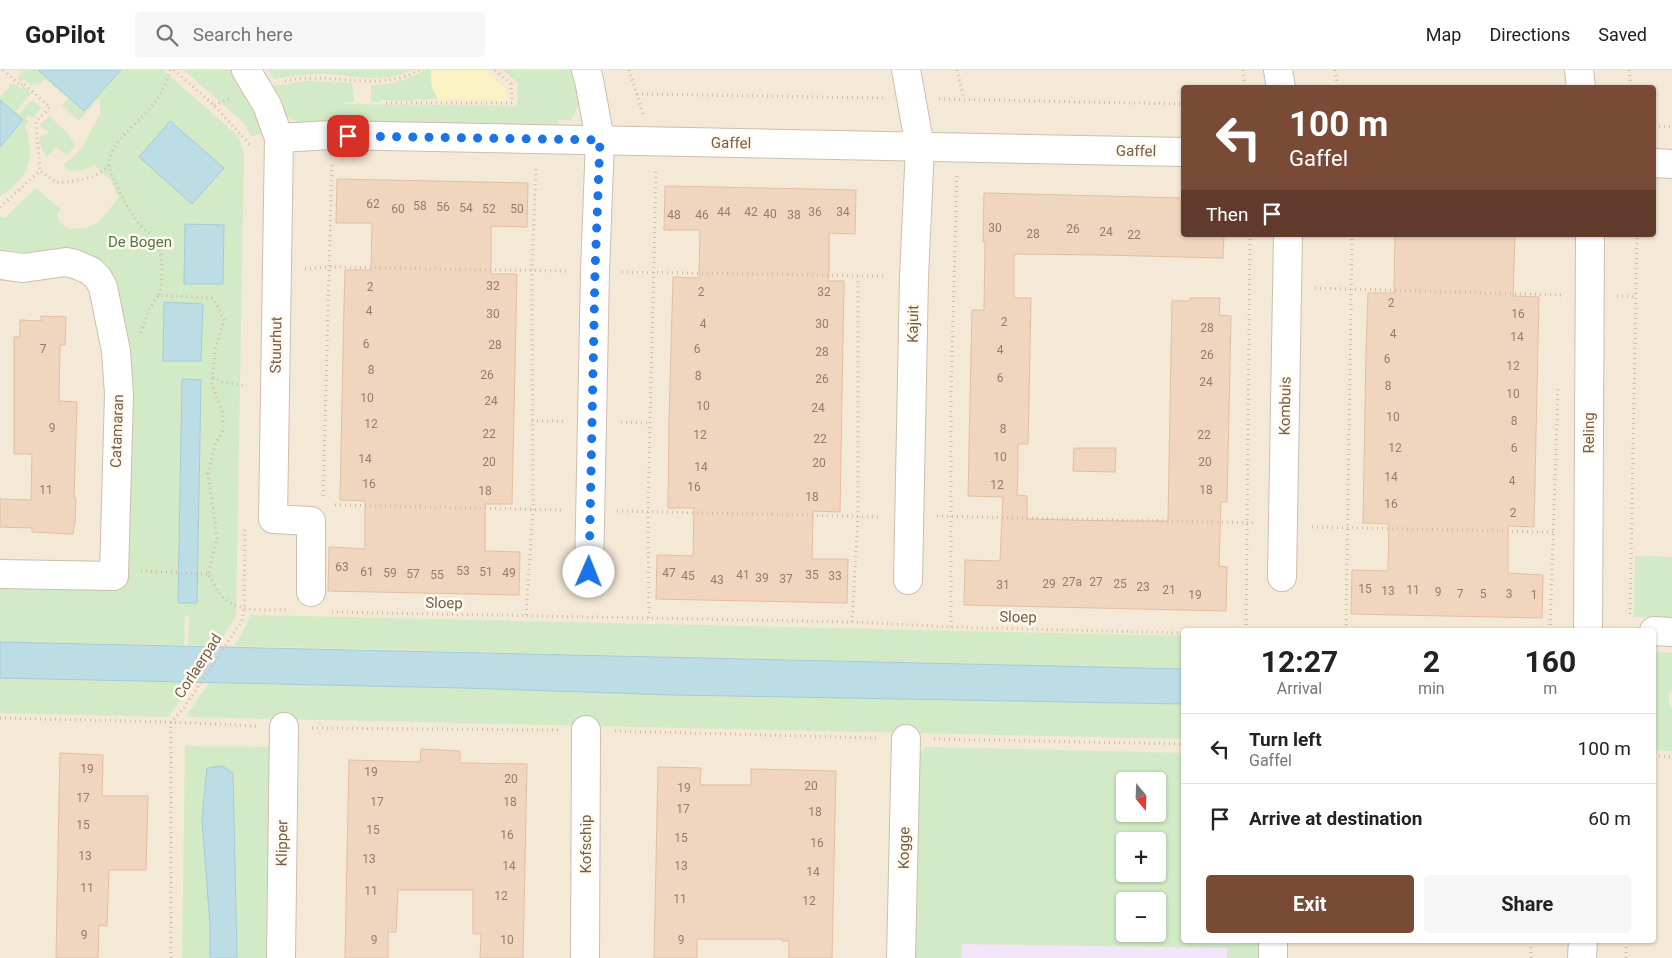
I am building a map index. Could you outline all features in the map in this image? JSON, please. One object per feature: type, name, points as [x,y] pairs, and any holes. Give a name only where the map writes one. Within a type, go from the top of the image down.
[{"type":"street","points":[[586,70],[600,140],[595,272],[589,572]]},
{"type":"street","name":"Kajuit","points":[[906,70],[920,147],[914,277],[908,580]]},
{"type":"street","points":[[1278,70],[1280,85]]},
{"type":"street","points":[[1579,70],[1581,85]]},
{"type":"street","name":"Stuurhut","points":[[251,78],[267,105],[279,138],[273,519],[311,522],[304,601]]},
{"type":"street","name":"Gaffel","points":[[279,138],[332,135],[1181,152]]},
{"type":"street","points":[[1656,163],[1672,164]]},
{"type":"street","name":"Kombuis","points":[[1282,577],[1288,237]]},
{"type":"street","name":"Reling","points":[[1588,628],[1590,237]]},
{"type":"street","name":"Catamaran","points":[[0,265],[23,268],[66,262],[83,266],[98,278],[103,287],[115,344],[119,394],[114,576],[0,574]]},
{"type":"street","points":[[1656,629],[1672,632]]},
{"type":"street","name":"Klipper","points":[[281,958],[284,727]]},
{"type":"street","name":"Kofschip","points":[[586,730],[586,958]]},
{"type":"street","name":"Kogge","points":[[901,958],[906,739]]},
{"type":"street","points":[[1273,943],[1273,958]]},
{"type":"street","points":[[1582,958],[1583,943]]},
{"type":"path","points":[[3,70],[21,86],[23,83],[50,107],[36,122],[40,171]]},
{"type":"path","points":[[115,344],[139,336],[142,332],[150,307],[159,295],[161,286],[161,255],[153,237],[142,227],[126,205],[111,175],[109,164],[111,154],[123,136],[152,107],[164,89],[170,70]]},
{"type":"path","points":[[174,70],[214,105],[251,146]]},
{"type":"path","points":[[214,105],[251,78],[289,80],[308,78],[382,82],[395,80],[419,70]]},
{"type":"path","points":[[386,103],[512,103],[511,84],[495,70]]},
{"type":"path","points":[[629,70],[651,142],[656,170],[648,502],[649,618]]},
{"type":"path","points":[[957,70],[964,100]]},
{"type":"path","points":[[1243,70],[1245,85]]},
{"type":"path","points":[[1335,70],[1338,85]]},
{"type":"path","points":[[1629,70],[1631,85]]},
{"type":"path","points":[[1656,126],[1672,127]]},
{"type":"path","points":[[323,504],[332,135]]},
{"type":"path","points":[[526,616],[533,509],[532,271],[537,139]]},
{"type":"path","points":[[951,627],[951,393],[958,148]]},
{"type":"path","points":[[40,171],[57,183],[90,178],[102,174],[109,164]]},
{"type":"path","points":[[0,207],[40,171]]},
{"type":"path","points":[[1246,628],[1250,237]]},
{"type":"path","points":[[1346,628],[1352,237]]},
{"type":"path","points":[[1638,237],[1636,297],[1642,626]]},
{"type":"path","points":[[852,622],[858,516],[858,276]]},
{"type":"path","points":[[1288,287],[1561,295],[1561,304]]},
{"type":"path","points":[[159,295],[212,298],[224,321],[215,350],[212,384],[223,414],[223,430],[215,445],[208,473],[217,537],[208,574]]},
{"type":"path","points":[[1590,295],[1636,297]]},
{"type":"path","points":[[213,377],[222,382],[247,386],[275,386]]},
{"type":"path","points":[[1550,628],[1558,384]]},
{"type":"path","points":[[171,573],[208,574],[226,601],[244,608],[288,610],[304,601]]},
{"type":"path","name":"Sloep","points":[[330,612],[852,622],[951,627],[1181,633]]},
{"type":"path","name":"Corlaerpad","points":[[171,958],[171,722],[184,708],[242,621]]},
{"type":"path","points":[[1656,756],[1672,757]]},
{"type":"path","points":[[1531,943],[1531,958]]},
{"type":"path","points":[[1626,943],[1626,958]]},
{"type":"shaded area","points":[[0,70],[1672,70],[1672,958],[0,958]]},
{"type":"shaded area","points":[[961,944],[1227,948],[1227,958],[961,958]]},
{"type":"green space","name":"De Bogen","points":[[20,70],[38,70],[84,111],[121,70],[163,70],[238,136],[244,153],[236,616],[217,645],[188,645],[189,616],[185,615],[184,645],[0,642],[0,584],[125,587],[128,348],[117,283],[94,257],[0,256],[0,216],[5,218],[36,188],[61,210],[57,215],[59,222],[69,229],[86,228],[99,222],[119,198],[110,179],[94,165],[84,170],[69,171],[63,165],[82,148],[101,113],[99,98],[79,120],[62,106],[68,98],[45,79],[38,85],[35,82],[31,86],[24,79],[21,82],[17,78],[23,72]],"holes":[[[182,380],[201,380],[197,603],[178,603]]]},
{"type":"green space","points":[[184,70],[234,70],[264,119],[266,133],[251,136],[244,123]]},
{"type":"green space","points":[[268,70],[411,70],[391,77],[381,78],[321,74],[274,79]]},
{"type":"green space","points":[[425,70],[431,70],[432,85],[438,99],[414,99],[412,101],[381,100],[380,102],[371,102],[371,85],[399,81]]},
{"type":"green space","points":[[503,70],[570,70],[580,102],[571,120],[558,120],[558,128],[302,123],[289,118],[281,110],[269,87],[306,81],[352,83],[354,102],[345,102],[345,104],[517,106],[518,83]]},
{"type":"green space","points":[[13,83],[20,89],[23,86],[31,93],[16,111],[19,114],[32,100],[41,108],[32,118],[36,122],[28,115],[25,119],[29,122],[25,127],[29,138],[29,162],[26,169],[19,181],[0,196],[0,147],[23,121],[0,100],[0,97]]},
{"type":"green space","points":[[49,116],[67,132],[75,146],[67,155],[56,147],[47,157],[42,150],[39,140],[40,136],[49,133],[40,125]]},
{"type":"green space","points":[[1635,556],[1672,557],[1672,617],[1634,617]]},
{"type":"green space","points":[[250,615],[1181,636],[1181,669],[234,646]]},
{"type":"green space","points":[[1656,652],[1672,653],[1672,689],[1669,693],[1669,703],[1672,710],[1672,751],[1656,750]]},
{"type":"green space","points":[[0,678],[194,682],[168,717],[0,713]]},
{"type":"green space","points":[[209,683],[463,688],[675,695],[1181,704],[1181,739],[188,717],[187,715]]},
{"type":"green space","points":[[185,746],[277,747],[270,958],[182,958]]},
{"type":"green space","points":[[926,747],[1181,753],[1181,943],[1262,943],[1262,958],[1227,958],[1227,948],[962,944],[961,958],[912,958],[918,754]]},
{"type":"sand","points":[[431,70],[486,70],[506,89],[506,101],[438,99],[432,88]]},
{"type":"water","points":[[38,70],[121,70],[84,111]]},
{"type":"water","points":[[0,100],[23,120],[0,147]]},
{"type":"water","points":[[170,121],[224,168],[192,204],[139,157]]},
{"type":"water","points":[[185,224],[224,225],[223,284],[184,284]]},
{"type":"water","points":[[164,302],[203,304],[201,361],[163,361]]},
{"type":"water","points":[[182,379],[201,380],[197,603],[178,603]]},
{"type":"water","points":[[0,642],[1181,669],[1181,704],[675,695],[463,688],[0,678]]},
{"type":"water","points":[[222,766],[233,773],[237,958],[210,958],[210,925],[202,819],[207,768]]},
{"type":"building","points":[[337,179],[528,183],[527,227],[491,226],[491,274],[517,274],[512,504],[485,504],[485,551],[520,552],[519,595],[328,591],[329,547],[365,549],[365,501],[340,500],[344,306],[345,270],[371,270],[372,223],[336,223]]},
{"type":"building","points":[[665,186],[856,190],[855,234],[829,233],[829,281],[844,281],[840,512],[813,511],[812,559],[848,559],[847,603],[656,599],[657,555],[693,556],[694,508],[668,508],[669,421],[673,277],[699,278],[700,230],[664,230]]},
{"type":"building","points":[[984,193],[1181,198],[1181,237],[1224,237],[1223,258],[1014,254],[1014,298],[1031,298],[1028,444],[1018,444],[1017,495],[1027,496],[1027,519],[1168,521],[1172,301],[1190,301],[1190,298],[1220,298],[1219,315],[1231,316],[1227,502],[1221,502],[1219,566],[1227,567],[1226,611],[964,605],[965,560],[1000,561],[1003,497],[968,496],[972,310],[984,310],[985,242],[983,242]]},
{"type":"building","points":[[1395,237],[1515,237],[1513,296],[1539,297],[1534,527],[1508,526],[1508,573],[1543,575],[1542,618],[1351,614],[1352,570],[1388,571],[1389,524],[1363,523],[1366,350],[1368,293],[1394,293]]},
{"type":"building","points":[[41,316],[66,317],[65,345],[60,345],[59,401],[77,402],[74,498],[76,498],[73,534],[32,532],[32,528],[0,527],[0,499],[31,500],[32,454],[14,454],[14,337],[20,337],[20,320],[41,321]]},
{"type":"building","points":[[1074,448],[1116,448],[1115,472],[1073,471]]},
{"type":"building","points":[[421,749],[460,751],[460,763],[527,764],[523,958],[480,958],[481,934],[473,934],[473,890],[398,890],[396,932],[388,932],[388,958],[345,958],[349,760],[420,762]]},
{"type":"building","points":[[60,753],[103,755],[102,796],[148,796],[146,870],[109,870],[107,926],[99,925],[98,958],[56,958]]},
{"type":"building","points":[[658,767],[701,768],[700,785],[751,785],[751,769],[836,771],[832,958],[789,958],[789,941],[782,941],[782,939],[697,939],[697,958],[654,958]]},
{"type":"route","points":[[348,136],[600,140],[595,272],[589,572]]}]
